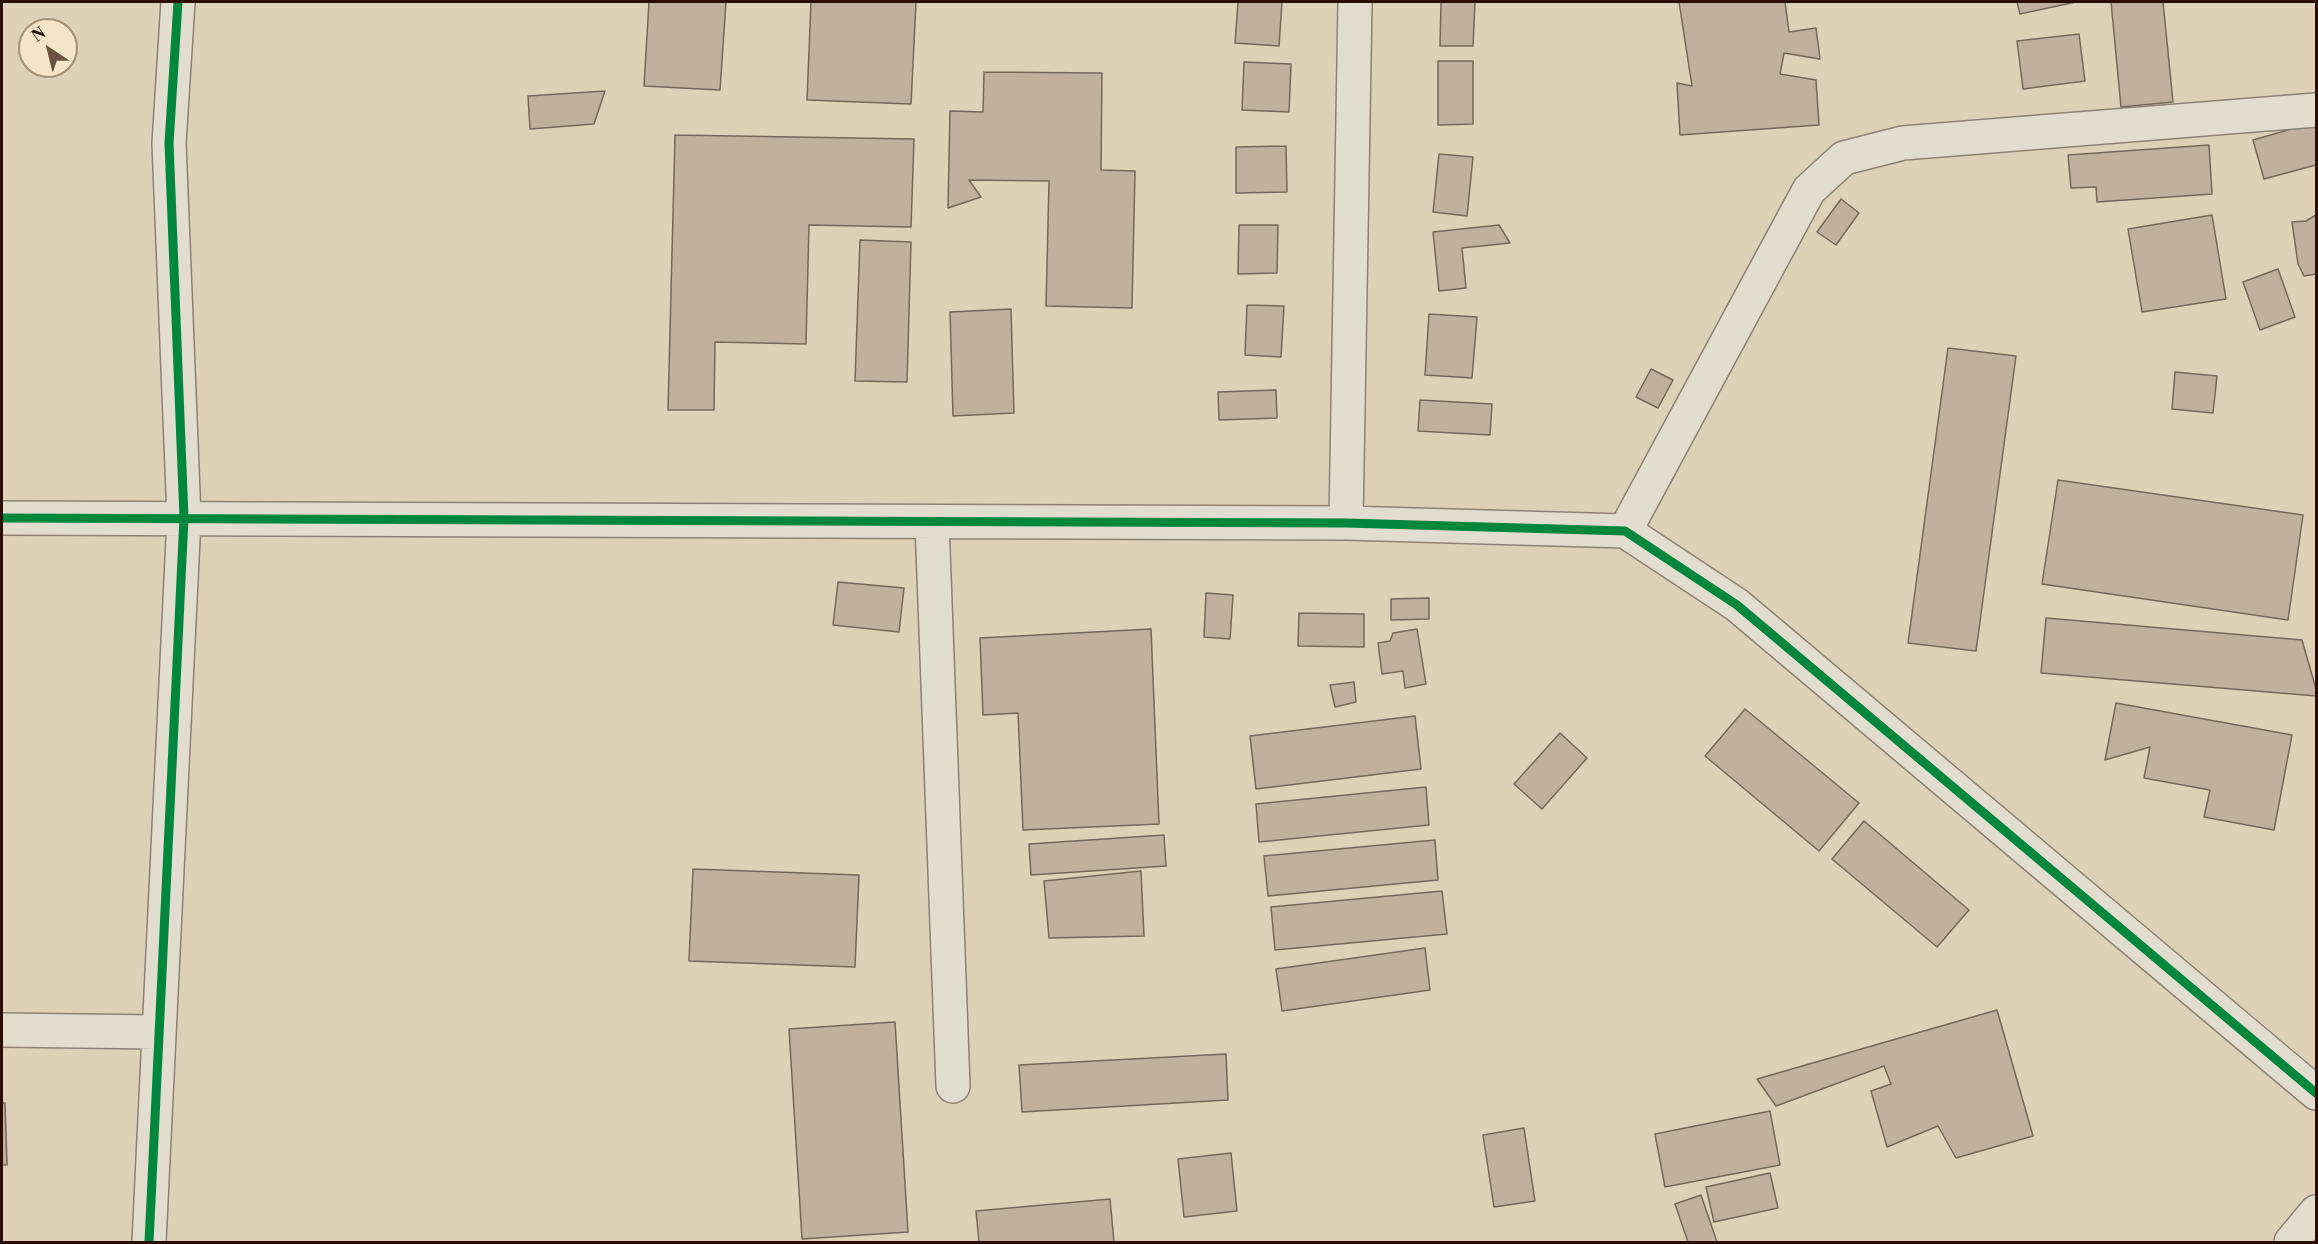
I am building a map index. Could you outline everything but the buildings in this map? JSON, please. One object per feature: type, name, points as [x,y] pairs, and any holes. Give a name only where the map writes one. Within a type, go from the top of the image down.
[{"type":"street","points":[[148,1242],[184,518],[169,142],[178,2]]},
{"type":"street","points":[[1346,523],[1355,2]]},
{"type":"street","points":[[1625,531],[1809,190],[1844,158],[1903,143],[2316,110]]},
{"type":"street","points":[[2,518],[1346,523],[1625,531],[1737,605],[2316,1093]]},
{"type":"street","points":[[932,522],[953,1086]]},
{"type":"street","points":[[2,1030],[159,1032]]},
{"type":"street","points":[[2291,1242],[2316,1212]]},
{"type":"cycle path","points":[[149,1242],[184,518],[169,143],[178,2]]},
{"type":"cycle path","points":[[2,518],[1346,523],[1625,531],[1737,605],[2316,1093]]}]
